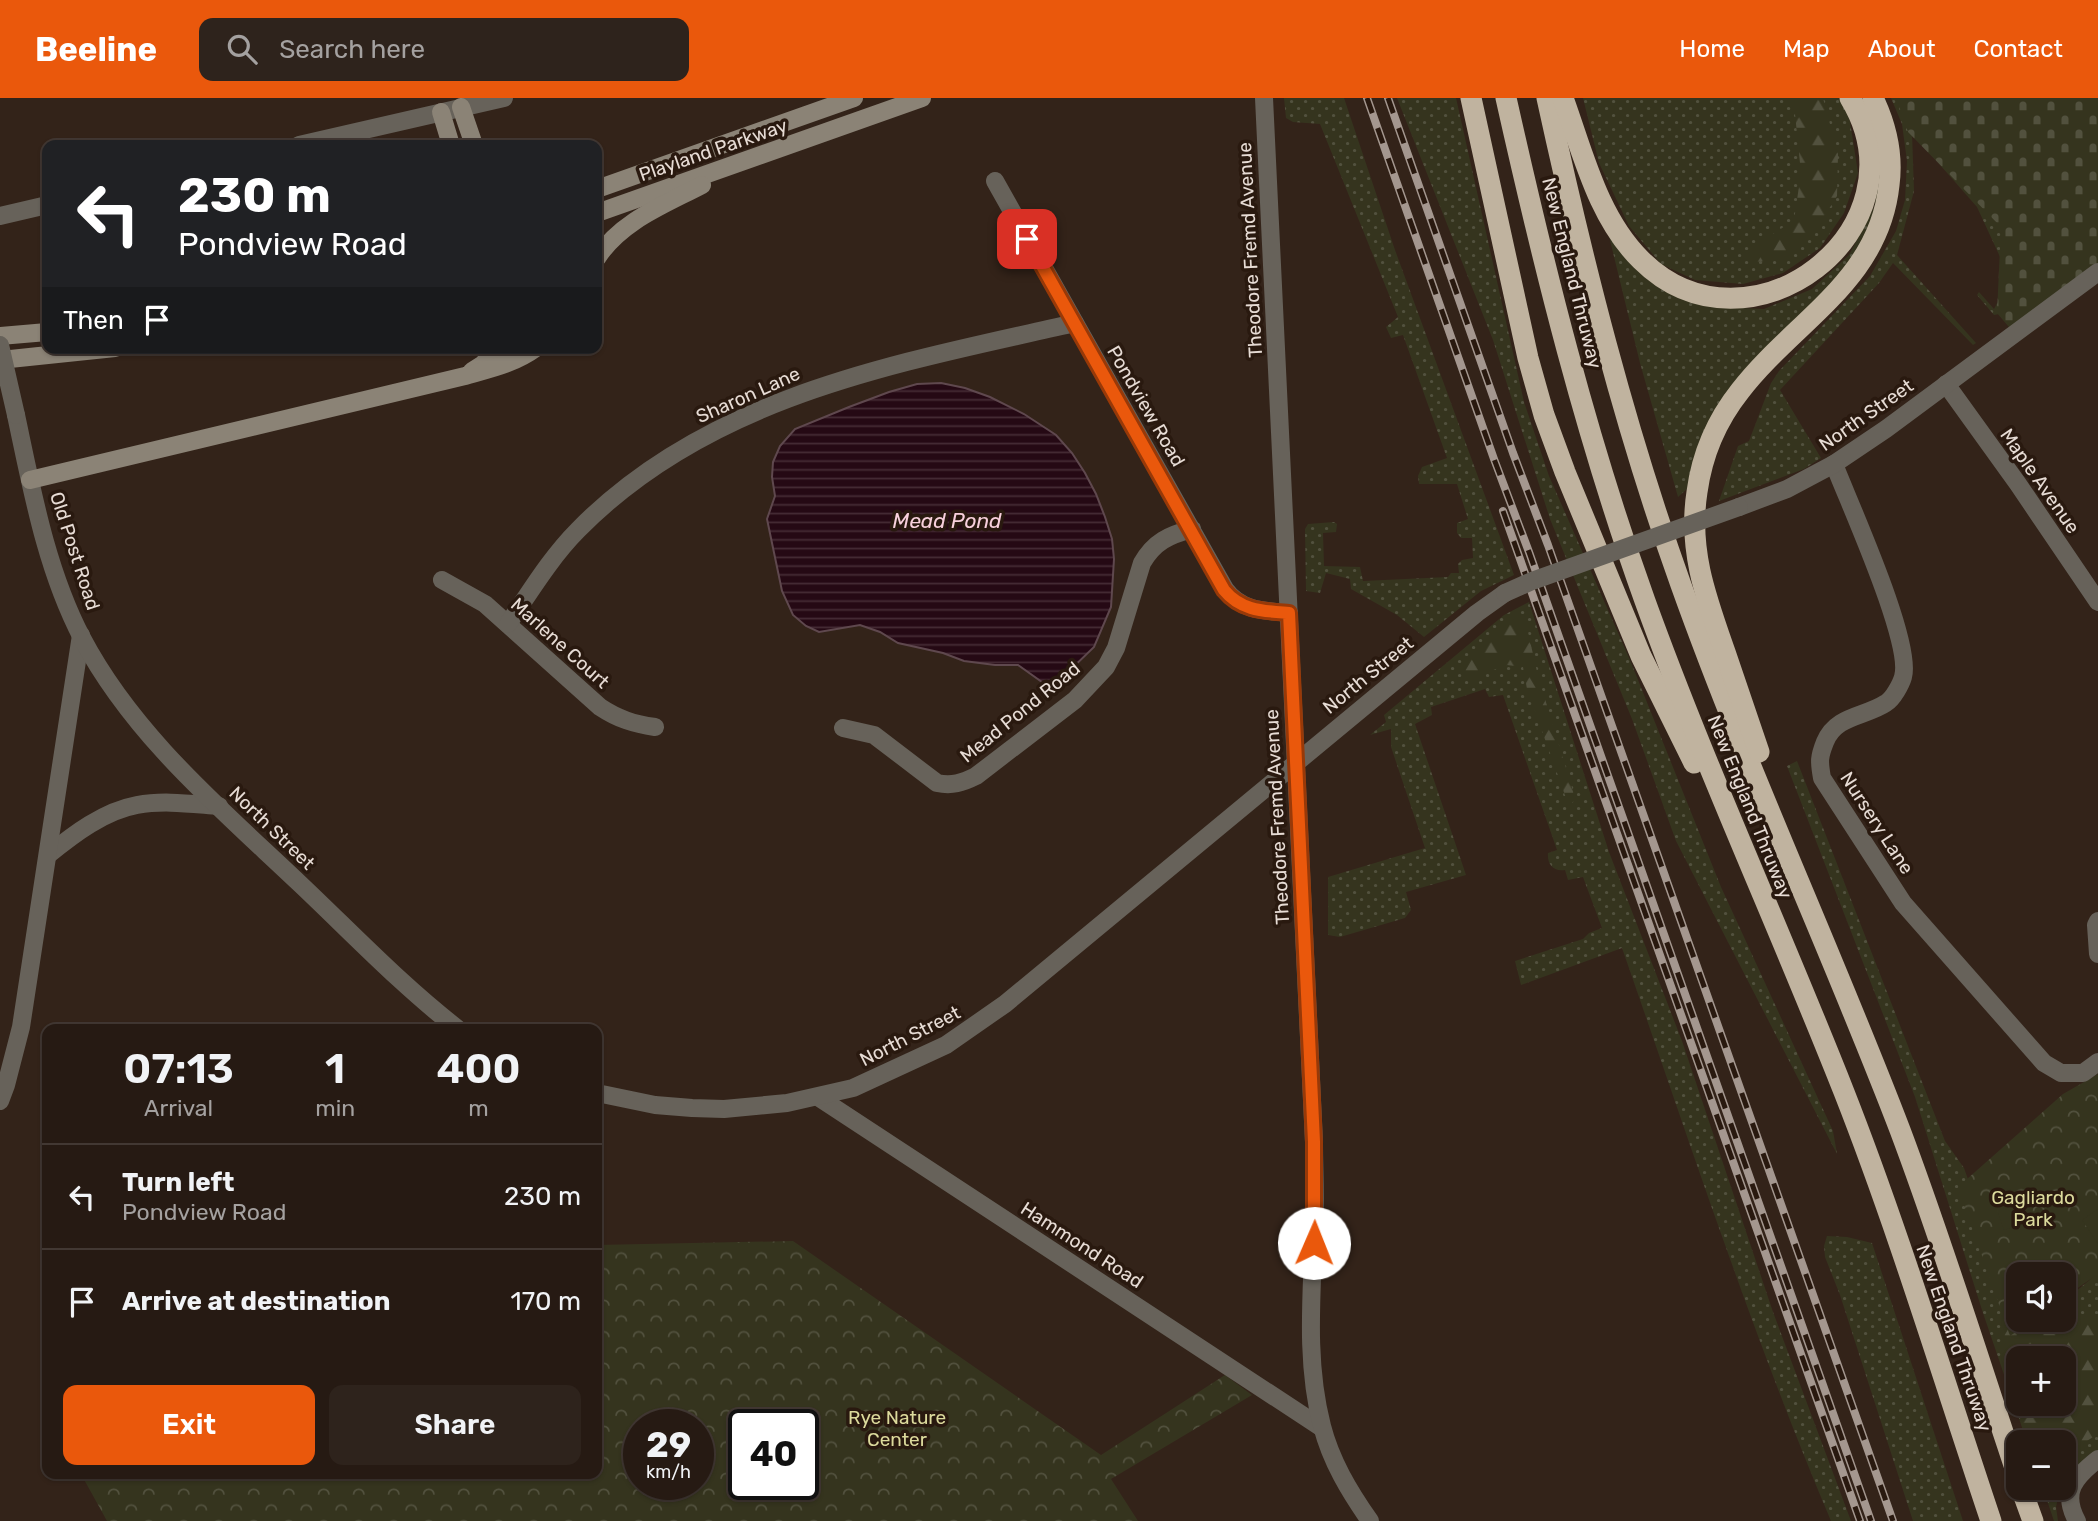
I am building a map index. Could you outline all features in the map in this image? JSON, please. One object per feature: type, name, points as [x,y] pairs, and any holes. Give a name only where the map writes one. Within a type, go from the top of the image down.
[{"type":"highway","points":[[1471,98],[1523,338],[1544,415],[1642,656],[1704,784],[1741,845]]},
{"type":"highway","name":"New England Thruway","points":[[1506,98],[1549,282],[1602,474],[1644,598],[1667,661],[1866,1151],[1991,1521]]},
{"type":"highway","name":"New England Thruway","points":[[1548,98],[1573,216],[1602,332],[1658,519],[1727,707],[1901,1134],[2006,1442]]},
{"type":"highway","points":[[1563,98],[1603,204],[1639,258],[1653,272],[1686,290],[1735,298],[1768,294],[1800,280],[1831,257],[1852,229],[1866,194],[1869,156],[1861,118],[1850,98]]},
{"type":"highway","points":[[1827,949],[1709,607],[1697,562],[1695,512],[1697,490],[1708,448],[1728,409],[1756,373],[1852,275],[1875,239],[1883,219],[1891,176],[1886,132],[1873,98]]},
{"type":"highway","points":[[2025,1500],[2033,1521]]},
{"type":"main road","name":"Playland Parkway","points":[[602,187],[854,98]]},
{"type":"main road","name":"Playland Parkway","points":[[602,211],[922,98]]},
{"type":"main road","points":[[461,107],[472,140]]},
{"type":"main road","points":[[442,112],[450,140]]},
{"type":"main road","points":[[602,178],[692,155]]},
{"type":"main road","points":[[602,252],[614,238],[647,214],[762,155]]},
{"type":"main road","points":[[0,336],[42,332]]},
{"type":"main road","points":[[0,360],[58,354]]},
{"type":"main road","points":[[465,376],[492,354]]},
{"type":"main road","points":[[30,480],[465,376],[508,364],[529,354]]},
{"type":"street","points":[[321,140],[504,98]]},
{"type":"street","name":"Theodore Fremd Avenue","points":[[1264,98],[1314,1152],[1313,1377],[1322,1428],[1338,1470],[1370,1521]]},
{"type":"street","name":"Pondview Road","points":[[995,181],[1224,590],[1231,599],[1244,606],[1289,613]]},
{"type":"street","points":[[0,216],[42,206]]},
{"type":"street","name":"North Street","points":[[602,1094],[655,1105],[724,1109],[773,1104],[853,1088],[946,1045],[1016,995],[1476,613],[1505,593],[1532,580],[1787,489],[1834,464],[2098,272]]},
{"type":"street","name":"Sharon Lane","points":[[508,624],[556,556],[597,510],[643,473],[702,438],[777,402],[851,376],[938,353],[1075,323]]},
{"type":"street","name":"Old Post Road","points":[[0,345],[30,480],[51,559],[81,635],[21,1027],[0,1101]]},
{"type":"street","name":"Maple Avenue","points":[[1945,384],[2018,484],[2098,602]]},
{"type":"street","name":"Nursery Lane","points":[[1834,464],[1879,575],[1906,663],[1903,679],[1888,702],[1842,721],[1828,733],[1818,759],[1822,778],[1903,902],[2044,1063],[2061,1073],[2083,1073],[2098,1062]]},
{"type":"street","name":"Mead Pond Road","points":[[843,728],[874,735],[937,783],[963,783],[976,776],[1075,700],[1093,682],[1106,667],[1116,648],[1142,563],[1149,550],[1161,540],[1192,529]]},
{"type":"street","name":"Marlene Court","points":[[442,580],[485,604],[600,708],[638,725],[655,727]]},
{"type":"street","name":"North Street","points":[[81,635],[102,673],[144,729],[219,806],[411,990],[452,1024]]},
{"type":"street","points":[[48,855],[87,826],[137,805],[176,803],[219,806]]},
{"type":"street","points":[[2098,921],[2098,954]]},
{"type":"street","name":"Hammond Road","points":[[818,1097],[1322,1428]]},
{"type":"street","points":[[2077,1521],[2072,1511],[2071,1492],[2075,1480],[2098,1459]]},
{"type":"green space","points":[[1284,98],[1344,98],[1395,250],[1514,575],[1481,591],[1424,637],[1397,615],[1351,589],[1350,579],[1326,573],[1320,593],[1306,591],[1305,529],[1308,524],[1337,524],[1336,532],[1323,533],[1324,566],[1360,567],[1363,581],[1448,577],[1451,573],[1459,573],[1458,564],[1462,560],[1473,558],[1472,538],[1461,538],[1457,533],[1457,523],[1468,519],[1457,484],[1419,484],[1418,476],[1422,467],[1447,458],[1403,335],[1391,338],[1386,327],[1398,317],[1320,124],[1293,122],[1286,118]]},
{"type":"green space","points":[[1397,98],[1456,98],[1524,402],[1549,476],[1630,660],[1721,887],[1833,1131],[1837,1154],[1676,841],[1632,719],[1550,519],[1493,340]]},
{"type":"green space","points":[[1583,98],[1839,98],[1848,109],[1858,173],[1844,213],[1820,248],[1783,273],[1743,284],[1695,280],[1661,264],[1629,226],[1599,163]]},
{"type":"green space","points":[[1789,98],[1823,98],[1838,154],[1837,196],[1817,228],[1783,260],[1750,262],[1749,252],[1794,220],[1801,173],[1794,104]]},
{"type":"green space","points":[[1891,98],[1901,98],[1985,197],[2014,247],[2004,313],[1994,315],[1977,295],[1979,292],[1994,309],[2005,288],[2007,272],[1977,207],[1912,133],[1914,191],[1897,255],[1976,343],[1973,345],[1893,263],[1879,283],[1780,390],[1821,458],[1804,469],[1719,501],[1738,446],[1749,441],[1771,383],[1779,371],[1870,276],[1896,231],[1905,200],[1907,161],[1902,124]]},
{"type":"green space","points":[[1896,98],[2098,98],[2098,272],[2014,333],[1997,313],[2001,227],[1908,132]]},
{"type":"green space","points":[[1884,151],[1880,208],[1868,238],[1701,442],[1687,489],[1678,497],[1640,363],[1607,228],[1721,307],[1764,309],[1812,289],[1849,255],[1874,207]]},
{"type":"green space","points":[[1529,602],[1609,852],[1682,1041],[1773,1312],[1851,1521],[1831,1521],[1802,1451],[1722,1236],[1622,948],[1521,985],[1515,961],[1583,939],[1589,933],[1602,928],[1583,877],[1568,880],[1565,870],[1557,870],[1550,864],[1548,853],[1557,850],[1503,695],[1489,697],[1485,689],[1431,707],[1432,715],[1415,724],[1466,875],[1406,892],[1411,910],[1405,918],[1340,937],[1328,935],[1328,877],[1425,848],[1391,747],[1391,729],[1370,735],[1386,722],[1384,715],[1504,615]]},
{"type":"green space","points":[[1519,616],[1525,619],[1538,676],[1573,791],[1574,800],[1571,805],[1566,798],[1527,689],[1523,667],[1507,665],[1472,678],[1456,669],[1509,619]]},
{"type":"green space","points":[[1797,761],[1945,1141],[1964,1168],[2006,1286],[2006,1332],[2076,1332],[2076,1291],[2098,1273],[2098,1450],[2076,1469],[2076,1430],[2023,1430],[2018,1416],[2076,1416],[2076,1346],[2006,1346],[2006,1380],[1915,1097],[1787,766]]},
{"type":"green space","name":"Gagliardo Park","points":[[2098,1074],[2098,1274],[2076,1289],[2076,1262],[2006,1262],[2006,1325],[1958,1187],[2063,1094]]},
{"type":"green space","points":[[2010,1189],[2022,1224],[2004,1230],[1992,1195]]},
{"type":"green space","points":[[2098,1209],[2098,1244],[2082,1220]]},
{"type":"green space","points":[[1827,1236],[1872,1243],[1963,1521],[1913,1521],[1840,1295],[1825,1257]]},
{"type":"green space","name":"Rye Nature Center","points":[[793,1241],[1101,1455],[1225,1375],[1252,1395],[1111,1479],[1138,1521],[107,1521],[84,1479],[602,1479],[602,1245]]},
{"type":"green space","points":[[2098,1315],[2098,1434],[2076,1449],[2076,1430],[2023,1430],[2020,1416],[2076,1416],[2076,1346],[2006,1346],[2006,1362],[2003,1350],[2006,1320],[2006,1332],[2076,1332],[2076,1318]]},
{"type":"green space","points":[[2047,1500],[2057,1500],[2058,1521],[2054,1521]]},
{"type":"water","name":"Mead Pond","points":[[941,383],[990,397],[1024,414],[1056,435],[1085,473],[1105,517],[1112,539],[1114,559],[1111,607],[1094,647],[1061,679],[1051,684],[1042,682],[1018,665],[964,661],[943,653],[898,643],[880,632],[860,625],[819,632],[793,615],[782,591],[767,519],[775,496],[773,462],[780,446],[795,429],[849,407],[917,384]]},
{"type":"railway","points":[[1367,98],[1871,1521]]},
{"type":"railway","points":[[1388,98],[1893,1521]]},
{"type":"railway","points":[[1503,511],[1860,1521]]},
{"type":"route","points":[[1027,239],[1224,590],[1231,599],[1244,606],[1289,613],[1314,1142],[1314,1243]]}]
